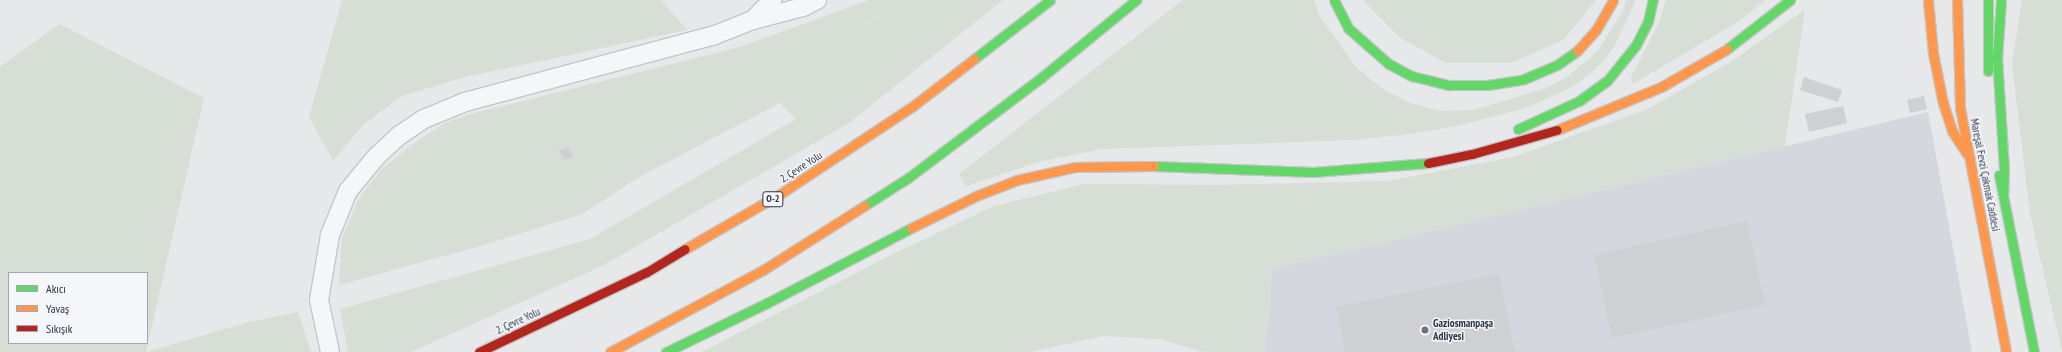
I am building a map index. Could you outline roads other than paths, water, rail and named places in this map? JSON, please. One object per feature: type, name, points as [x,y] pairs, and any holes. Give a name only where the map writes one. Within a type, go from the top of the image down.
[{"type":"main road","points":[[610,352],[763,270],[908,178],[996,114],[1136,0]]},
{"type":"main road","points":[[1334,0],[1348,28],[1365,46],[1389,64],[1412,76],[1449,85],[1488,85],[1524,79],[1557,65],[1578,51],[1592,35],[1613,0]]},
{"type":"main road","points":[[1509,132],[1566,108],[1607,81],[1636,46],[1648,21],[1653,0]]},
{"type":"main road","points":[[666,352],[976,196],[1017,180],[1050,171],[1075,167],[1124,165],[1270,172],[1388,167],[1436,162],[1472,154],[1554,131],[1625,103],[1686,73],[1724,51],[1790,0]]},
{"type":"main road","points":[[1928,0],[1933,53],[1944,103],[1952,131],[1967,154]]},
{"type":"main road","name":"Mareşal Fevzi Çakmak Caddesi","points":[[1957,0],[1959,95],[1967,154],[2006,352]]},
{"type":"main road","points":[[1988,0],[1987,35],[1992,120],[2003,193]]},
{"type":"main road","points":[[2001,0],[1997,29],[1998,78],[2004,170],[2003,193]]},
{"type":"main road","name":"2. Çevre Yolu","points":[[479,352],[647,272],[780,194],[913,106],[1047,2]]},
{"type":"main road","points":[[1388,167],[1448,149]]},
{"type":"main road","name":"Mareşal Fevzi Çakmak Caddesi","points":[[2003,193],[2034,352]]},
{"type":"street","points":[[753,20],[772,0]]},
{"type":"street","points":[[330,352],[319,300],[330,235],[348,191],[376,156],[400,135],[424,119],[465,102],[715,35],[753,20],[803,7],[817,0]]},
{"type":"place","name":"Gaziosmanpaşa Adliyesi","points":[[1425,330]]}]
